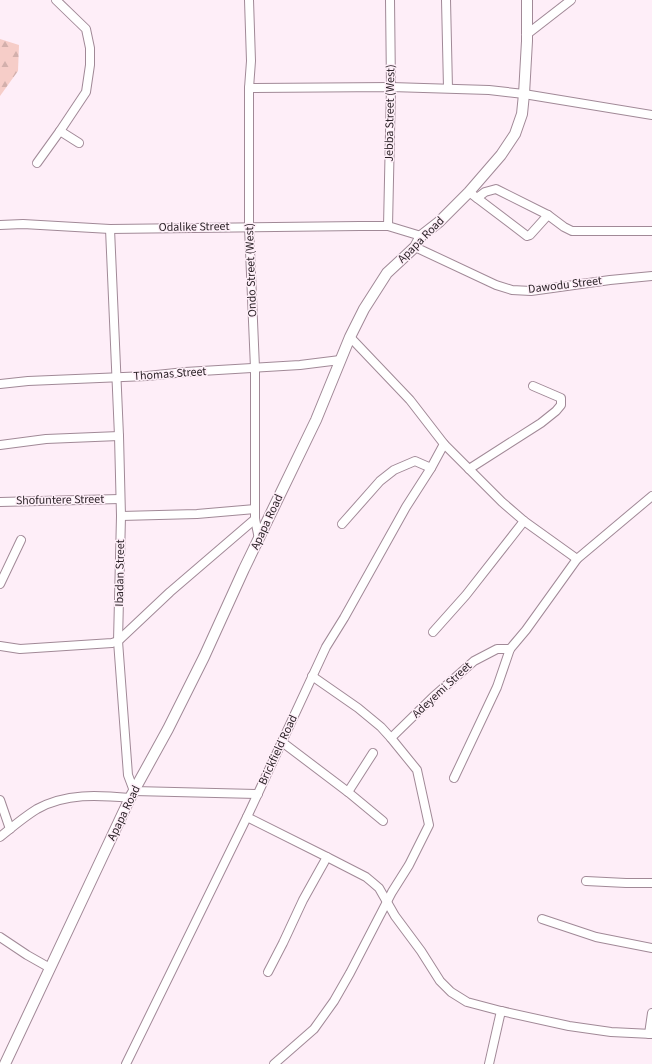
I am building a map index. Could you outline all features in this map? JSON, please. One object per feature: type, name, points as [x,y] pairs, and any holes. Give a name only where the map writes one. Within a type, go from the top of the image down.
[{"type":"street","points":[[37,163],[86,92],[90,66],[90,48],[86,28],[56,0]]},
{"type":"street","name":"Ondo Street (West)","points":[[249,0],[251,61],[249,88],[249,227],[255,368],[255,518],[259,539]]},
{"type":"street","name":"Jebba Street (West)","points":[[388,226],[391,87],[390,0]]},
{"type":"street","points":[[446,0],[448,88]]},
{"type":"street","name":"Apapa Road","points":[[5,1064],[132,794],[168,729],[316,420],[340,360],[364,308],[387,273],[415,247],[422,236],[473,195],[515,134],[522,114],[524,94],[527,0]]},
{"type":"street","points":[[526,35],[571,0]]},
{"type":"street","points":[[249,88],[391,87],[489,90],[524,94],[652,115]]},
{"type":"street","points":[[60,131],[79,143]]},
{"type":"street","points":[[473,195],[496,189],[548,215],[572,231],[652,231]]},
{"type":"street","points":[[473,195],[528,236],[548,215]]},
{"type":"street","name":"Odalike Street","points":[[0,225],[23,224],[110,229],[388,226],[422,236]]},
{"type":"street","name":"Ibadan Street","points":[[110,229],[117,377],[121,516],[118,641],[128,775],[132,794]]},
{"type":"street","name":"Dawodu Street","points":[[415,247],[496,285],[512,290],[531,291],[652,276]]},
{"type":"street","points":[[350,337],[410,400],[444,444],[502,502],[524,521],[577,559]]},
{"type":"street","name":"Thomas Street","points":[[0,384],[28,381],[255,368],[340,360]]},
{"type":"street","points":[[469,469],[540,423],[556,411],[561,405],[560,398],[533,386]]},
{"type":"street","points":[[0,445],[46,440],[119,436]]},
{"type":"street","name":"Brickfield Road","points":[[126,1064],[248,817],[326,647],[444,444]]},
{"type":"street","points":[[342,524],[380,481],[394,470],[415,461],[431,468]]},
{"type":"street","points":[[454,778],[497,687],[510,649],[526,630],[577,559],[652,496]]},
{"type":"street","name":"Shofuntere Street","points":[[0,502],[120,499]]},
{"type":"street","points":[[121,516],[180,515],[255,509]]},
{"type":"street","points":[[0,646],[20,649],[112,644],[118,641],[170,592],[255,518]]},
{"type":"street","points":[[433,632],[466,594],[524,521]]},
{"type":"street","points":[[0,584],[21,540]]},
{"type":"street","name":"Adeyemi Street","points":[[391,738],[456,676],[474,661],[497,649],[510,649]]},
{"type":"street","points":[[274,1064],[314,1029],[334,1001],[430,825],[417,770],[391,738],[358,708],[312,676]]},
{"type":"street","points":[[282,742],[348,792],[383,821]]},
{"type":"street","points":[[348,792],[373,753]]},
{"type":"street","points":[[0,837],[37,809],[54,801],[70,798],[91,795],[132,794],[258,794]]},
{"type":"street","points":[[0,800],[10,829]]},
{"type":"street","points":[[248,817],[366,877],[379,888],[387,903],[440,981],[451,992],[467,1002],[570,1026],[611,1032],[650,1034],[652,1013]]},
{"type":"street","points":[[268,972],[303,900],[327,857]]},
{"type":"street","points":[[586,881],[652,883]]},
{"type":"street","points":[[542,919],[596,936],[652,948]]},
{"type":"street","points":[[0,937],[50,968]]},
{"type":"street","points":[[490,1064],[501,1011]]},
{"type":"green space","points":[[0,39],[19,45],[18,71],[0,96]]}]
